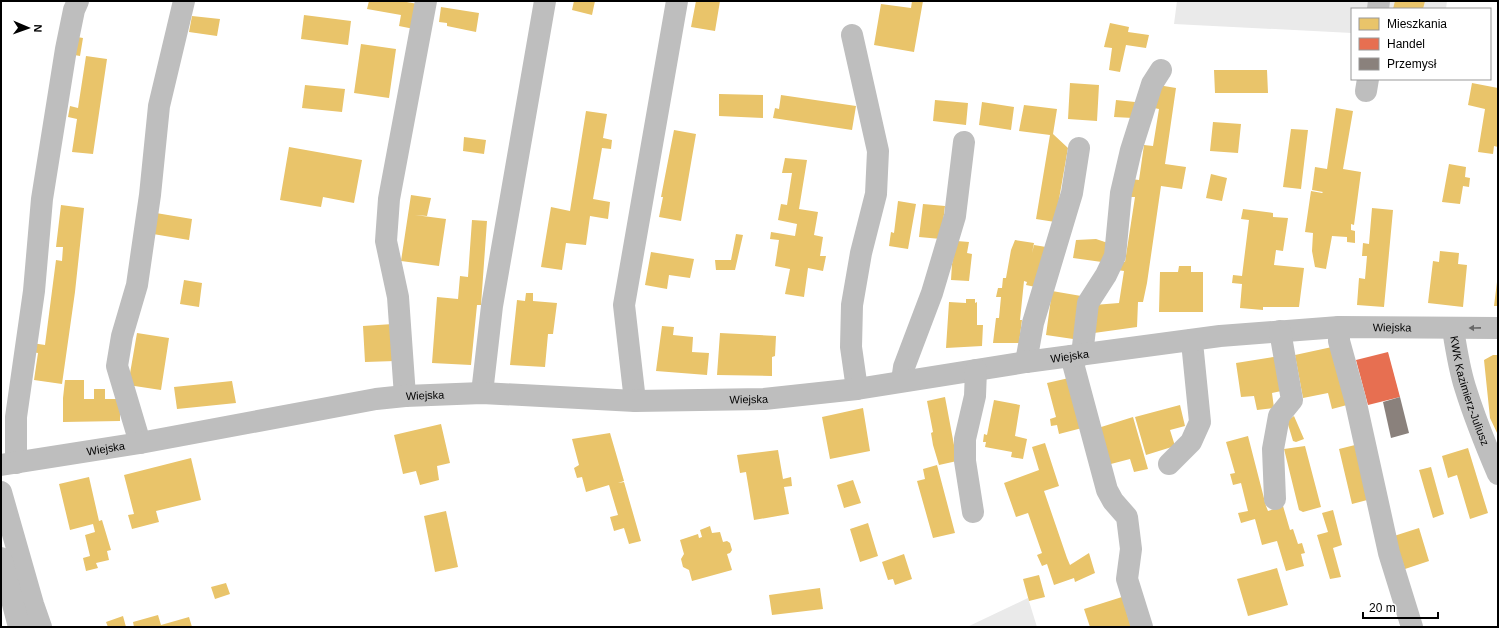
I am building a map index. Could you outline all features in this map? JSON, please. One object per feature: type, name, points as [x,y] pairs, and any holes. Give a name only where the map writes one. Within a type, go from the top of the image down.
[{"type":"street","points":[[8,464],[34,292],[42,199],[66,49],[74,10],[78,1]]},
{"type":"street","points":[[140,443],[117,366],[122,336],[136,285],[150,195],[159,106],[184,1]]},
{"type":"street","points":[[405,396],[398,297],[386,241],[389,199],[426,1]]},
{"type":"street","points":[[482,393],[492,306],[545,1]]},
{"type":"street","points":[[634,401],[624,305],[677,1]]},
{"type":"street","points":[[852,35],[878,151],[876,194],[861,253],[852,305],[851,347],[857,389]]},
{"type":"street","points":[[1142,627],[1127,579],[1131,549],[1127,516],[1113,501],[1108,490],[1077,355],[1088,303],[1106,275],[1115,256],[1121,193],[1152,84],[1161,70]]},
{"type":"street","points":[[902,381],[904,367],[932,293],[955,216],[964,142]]},
{"type":"street","points":[[1026,362],[1033,323],[1072,193],[1079,148]]},
{"type":"street","points":[[1340,327],[1339,341],[1355,399],[1389,553],[1412,627]]},
{"type":"street","name":"Wiejska","points":[[8,464],[140,443],[369,401],[405,396],[482,393],[634,401],[764,399],[857,389],[1026,362],[1220,336],[1340,327],[1453,329],[1498,328]]},
{"type":"street","name":"KWK Kazimierz-Juliusz","points":[[1453,329],[1458,359],[1465,386],[1485,444],[1498,474]]},
{"type":"street","points":[[1275,499],[1273,449],[1279,416],[1292,400],[1280,331]]},
{"type":"street","points":[[1169,464],[1191,442],[1200,422],[1191,340]]},
{"type":"street","points":[[973,512],[965,462],[965,439],[975,396],[976,370]]},
{"type":"street","points":[[1,492],[41,627]]},
{"type":"street","points":[[1,558],[19,627]]},
{"type":"shaded area","points":[[1177,1],[1447,1],[1446,8],[1351,8],[1351,33],[1174,24]]},
{"type":"shaded area","points":[[1028,598],[1037,627],[967,627]]},
{"type":"building: Mieszkania","points":[[369,1],[401,1],[418,4],[414,29],[399,26],[401,15],[367,9]]},
{"type":"building: Mieszkania","points":[[574,1],[595,1],[592,15],[572,10]]},
{"type":"building: Mieszkania","points":[[696,1],[720,1],[715,31],[691,27]]},
{"type":"building: Mieszkania","points":[[912,1],[923,1],[914,52],[874,45],[881,4],[911,8]]},
{"type":"building: Mieszkania","points":[[1395,1],[1425,1],[1423,8],[1393,8]]},
{"type":"building: Mieszkania","points":[[441,7],[479,13],[476,32],[447,26],[447,23],[439,22]]},
{"type":"building: Mieszkania","points":[[304,15],[351,21],[348,45],[301,39]]},
{"type":"building: Mieszkania","points":[[192,16],[220,19],[217,36],[189,32]]},
{"type":"building: Mieszkania","points":[[1110,23],[1129,27],[1128,32],[1149,35],[1146,48],[1126,45],[1120,72],[1109,70],[1112,48],[1104,47]]},
{"type":"building: Mieszkania","points":[[71,36],[83,38],[80,56],[69,54]]},
{"type":"building: Mieszkania","points":[[361,44],[396,49],[389,98],[354,93]]},
{"type":"building: Mieszkania","points":[[86,56],[107,59],[93,154],[72,152],[77,119],[68,117],[70,106],[78,108]]},
{"type":"building: Mieszkania","points":[[1214,70],[1267,70],[1268,93],[1215,93]]},
{"type":"building: Mieszkania","points":[[1070,83],[1099,85],[1097,121],[1068,119]]},
{"type":"building: Mieszkania","points":[[1472,83],[1498,88],[1498,147],[1494,146],[1493,154],[1478,152],[1485,109],[1468,105]]},
{"type":"building: Mieszkania","points":[[305,85],[345,89],[342,112],[302,108]]},
{"type":"building: Mieszkania","points":[[1158,85],[1176,88],[1165,164],[1186,167],[1182,189],[1161,186],[1147,283],[1143,302],[1138,302],[1137,327],[1094,333],[1094,305],[1119,303],[1124,271],[1117,270],[1118,261],[1125,262],[1135,197],[1129,197],[1131,179],[1139,180],[1144,145],[1153,146],[1159,109],[1154,108]]},
{"type":"building: Mieszkania","points":[[719,94],[763,95],[763,118],[719,116]]},
{"type":"building: Mieszkania","points":[[781,95],[856,106],[852,130],[773,118],[775,108],[779,109]]},
{"type":"building: Mieszkania","points":[[935,100],[968,103],[966,125],[933,121]]},
{"type":"building: Mieszkania","points":[[1116,100],[1135,102],[1133,118],[1114,117]]},
{"type":"building: Mieszkania","points":[[982,102],[1014,107],[1011,130],[979,125]]},
{"type":"building: Mieszkania","points":[[1024,105],[1057,109],[1053,134],[1068,148],[1055,222],[1036,219],[1050,135],[1019,131]]},
{"type":"building: Mieszkania","points":[[1336,108],[1353,111],[1343,169],[1361,172],[1354,225],[1351,224],[1351,230],[1355,231],[1355,243],[1347,242],[1347,237],[1332,236],[1326,269],[1315,267],[1312,251],[1313,233],[1305,232],[1311,191],[1323,192],[1312,190],[1315,167],[1327,169]]},
{"type":"building: Mieszkania","points":[[586,111],[607,114],[603,138],[612,140],[611,149],[602,148],[593,199],[610,202],[608,219],[590,216],[586,245],[566,243],[562,270],[541,267],[551,207],[570,211]]},
{"type":"building: Mieszkania","points":[[1213,122],[1241,124],[1238,153],[1210,151]]},
{"type":"building: Mieszkania","points":[[1291,129],[1308,130],[1301,189],[1283,187]]},
{"type":"building: Mieszkania","points":[[674,130],[696,134],[681,221],[659,217],[663,197],[661,197]]},
{"type":"building: Mieszkania","points":[[464,137],[486,140],[484,154],[463,151]]},
{"type":"building: Mieszkania","points":[[289,147],[362,160],[354,203],[323,197],[321,207],[280,200]]},
{"type":"building: Mieszkania","points":[[785,158],[807,160],[799,209],[818,212],[814,235],[823,237],[820,256],[826,256],[823,271],[808,268],[804,297],[785,294],[790,269],[775,266],[779,240],[770,239],[771,232],[795,236],[797,224],[778,220],[781,204],[787,205],[792,173],[782,173]]},
{"type":"building: Mieszkania","points":[[1449,164],[1466,167],[1465,177],[1470,178],[1469,187],[1463,186],[1460,204],[1442,202]]},
{"type":"building: Mieszkania","points":[[1211,174],[1227,178],[1222,201],[1206,198]]},
{"type":"building: Mieszkania","points":[[411,195],[431,198],[427,216],[415,215],[446,219],[439,266],[401,261]]},
{"type":"building: Mieszkania","points":[[898,201],[916,204],[908,249],[889,246],[891,232],[894,233]]},
{"type":"building: Mieszkania","points":[[923,204],[945,206],[941,239],[919,237]]},
{"type":"building: Mieszkania","points":[[61,205],[84,208],[75,292],[62,384],[34,380],[38,353],[31,352],[32,343],[45,345],[56,260],[62,261],[63,247],[56,247]]},
{"type":"building: Mieszkania","points":[[1372,208],[1393,210],[1384,307],[1357,305],[1359,278],[1365,279],[1367,256],[1362,256],[1363,243],[1369,244]]},
{"type":"building: Mieszkania","points":[[1243,209],[1273,213],[1273,217],[1288,218],[1283,251],[1276,250],[1274,265],[1304,268],[1299,307],[1263,307],[1263,310],[1240,308],[1242,284],[1232,283],[1233,275],[1242,276],[1249,220],[1241,219]]},
{"type":"building: Mieszkania","points":[[156,213],[192,219],[189,240],[153,234]]},
{"type":"building: Mieszkania","points":[[472,220],[487,221],[481,305],[477,305],[471,365],[432,363],[437,297],[458,299],[460,276],[468,277]]},
{"type":"building: Mieszkania","points":[[736,234],[743,235],[735,270],[716,270],[715,260],[731,260]]},
{"type":"building: Mieszkania","points":[[1096,239],[1111,244],[1109,263],[1073,258],[1076,240]]},
{"type":"building: Mieszkania","points":[[1015,240],[1034,243],[1032,253],[1034,245],[1046,247],[1040,288],[1026,285],[1027,282],[1024,281],[1019,343],[993,343],[996,318],[999,318],[1001,297],[996,297],[998,288],[1002,288],[1003,278],[1006,278],[1011,250]]},
{"type":"building: Mieszkania","points":[[957,241],[969,242],[967,253],[972,254],[969,281],[951,280],[952,264]]},
{"type":"building: Mieszkania","points":[[1440,251],[1459,253],[1458,264],[1467,265],[1463,307],[1428,303],[1433,261],[1439,262]]},
{"type":"building: Mieszkania","points":[[651,252],[694,259],[690,278],[669,275],[667,289],[645,285]]},
{"type":"building: Mieszkania","points":[[1179,266],[1191,266],[1191,272],[1203,272],[1203,312],[1159,312],[1160,272],[1178,272]]},
{"type":"building: Mieszkania","points":[[184,280],[202,283],[199,307],[180,304]]},
{"type":"building: Mieszkania","points":[[1497,282],[1498,306],[1494,306]]},
{"type":"building: Mieszkania","points":[[1052,291],[1087,297],[1080,340],[1046,335]]},
{"type":"building: Mieszkania","points":[[526,293],[533,293],[533,301],[557,303],[553,334],[548,334],[545,367],[510,365],[517,300],[525,301]]},
{"type":"building: Mieszkania","points":[[966,299],[975,299],[975,303],[977,302],[977,325],[983,325],[982,346],[946,348],[949,302],[966,303]]},
{"type":"building: Mieszkania","points":[[393,324],[395,361],[365,362],[363,326]]},
{"type":"building: Mieszkania","points":[[662,326],[674,327],[673,335],[693,337],[692,352],[709,353],[707,375],[656,371]]},
{"type":"building: Mieszkania","points":[[137,333],[169,338],[161,390],[128,385]]},
{"type":"building: Mieszkania","points":[[720,333],[776,336],[775,356],[772,357],[772,376],[717,375]]},
{"type":"building: Mieszkania","points":[[1332,347],[1347,405],[1332,409],[1328,393],[1303,398],[1295,355]]},
{"type":"building: Mieszkania","points":[[1493,355],[1498,355],[1498,435],[1490,418],[1484,360]]},
{"type":"building: Mieszkania","points":[[1280,356],[1286,390],[1272,393],[1274,408],[1257,410],[1254,396],[1241,397],[1236,363]]},
{"type":"building: Mieszkania","points":[[1069,378],[1082,428],[1059,434],[1057,425],[1051,426],[1050,419],[1056,417],[1047,383]]},
{"type":"building: Mieszkania","points":[[65,380],[84,380],[84,399],[94,399],[94,389],[105,389],[105,399],[120,399],[120,421],[63,422]]},
{"type":"building: Mieszkania","points":[[232,381],[236,403],[177,409],[174,387]]},
{"type":"building: Mieszkania","points":[[945,397],[957,461],[939,465],[933,445],[931,433],[933,432],[927,401]]},
{"type":"building: Mieszkania","points":[[994,400],[1020,405],[1015,436],[1027,439],[1023,459],[1011,457],[1012,452],[985,447],[986,442],[983,442],[984,434],[987,435]]},
{"type":"building: Mieszkania","points":[[1180,405],[1185,426],[1170,430],[1175,446],[1146,455],[1135,417]]},
{"type":"building: Mieszkania","points":[[863,408],[870,451],[830,459],[822,417]]},
{"type":"building: Mieszkania","points":[[1294,416],[1304,439],[1296,442],[1293,441],[1287,421]]},
{"type":"building: Mieszkania","points":[[1133,417],[1148,469],[1134,472],[1130,459],[1107,465],[1098,428]]},
{"type":"building: Mieszkania","points":[[441,424],[450,463],[437,466],[439,480],[420,485],[416,471],[403,474],[394,435]]},
{"type":"building: Mieszkania","points":[[610,433],[624,481],[618,483],[624,482],[641,541],[629,544],[624,528],[614,531],[610,517],[618,515],[609,485],[586,492],[582,477],[577,478],[574,468],[579,465],[572,439]]},
{"type":"building: Mieszkania","points":[[1248,436],[1268,511],[1283,506],[1290,530],[1293,529],[1298,544],[1302,543],[1305,553],[1301,554],[1304,566],[1286,571],[1277,541],[1262,545],[1255,519],[1241,523],[1238,513],[1248,511],[1241,483],[1233,485],[1230,474],[1235,473],[1226,442]]},
{"type":"building: Mieszkania","points":[[1045,443],[1059,486],[1044,491],[1067,558],[1070,565],[1089,553],[1095,573],[1075,582],[1074,578],[1054,585],[1047,564],[1042,566],[1037,555],[1042,553],[1028,513],[1016,517],[1004,483],[1039,470],[1032,447]]},
{"type":"building: Mieszkania","points":[[1359,444],[1371,499],[1352,504],[1339,449]]},
{"type":"building: Mieszkania","points":[[1305,446],[1321,507],[1303,512],[1299,510],[1284,449]]},
{"type":"building: Mieszkania","points":[[1468,448],[1488,513],[1470,519],[1457,475],[1448,478],[1442,456]]},
{"type":"building: Mieszkania","points":[[778,450],[783,479],[791,477],[792,486],[784,487],[789,514],[754,520],[746,472],[740,473],[737,455]]},
{"type":"building: Mieszkania","points":[[191,458],[201,500],[156,511],[159,522],[132,529],[128,515],[134,514],[124,475]]},
{"type":"building: Mieszkania","points":[[937,465],[955,533],[933,538],[917,481],[925,479],[923,469]]},
{"type":"building: Mieszkania","points":[[1431,467],[1444,514],[1433,518],[1419,470]]},
{"type":"building: Mieszkania","points":[[89,477],[99,521],[102,520],[111,550],[107,551],[109,560],[96,563],[98,568],[86,571],[83,558],[90,556],[85,535],[95,532],[93,524],[70,530],[59,484]]},
{"type":"building: Mieszkania","points":[[853,480],[861,503],[844,508],[837,485]]},
{"type":"building: Mieszkania","points":[[1333,510],[1342,545],[1333,548],[1341,577],[1330,579],[1317,535],[1328,532],[1322,513]]},
{"type":"building: Mieszkania","points":[[446,511],[458,567],[435,572],[424,516]]},
{"type":"building: Mieszkania","points":[[868,523],[878,556],[860,562],[850,529]]},
{"type":"building: Mieszkania","points":[[710,526],[712,533],[720,532],[723,542],[727,541],[730,543],[732,550],[727,554],[732,570],[692,581],[689,570],[683,567],[681,559],[684,554],[680,540],[698,534],[699,538],[702,537],[700,530]]},
{"type":"building: Mieszkania","points":[[1419,528],[1429,561],[1405,569],[1394,536]]},
{"type":"building: Mieszkania","points":[[904,554],[912,579],[895,585],[893,579],[888,580],[882,562]]},
{"type":"building: Mieszkania","points":[[1277,568],[1288,605],[1248,616],[1237,579]]},
{"type":"building: Mieszkania","points":[[1039,575],[1045,597],[1029,601],[1023,579]]},
{"type":"building: Mieszkania","points":[[226,583],[230,594],[215,599],[211,587]]},
{"type":"building: Mieszkania","points":[[820,588],[823,609],[772,615],[769,595]]},
{"type":"building: Mieszkania","points":[[1122,597],[1131,627],[1090,627],[1084,609]]},
{"type":"building: Mieszkania","points":[[158,615],[161,625],[189,617],[192,627],[134,627],[133,622]]},
{"type":"building: Mieszkania","points":[[123,616],[126,627],[108,627],[106,622]]},
{"type":"building: Handel","points":[[1388,352],[1400,397],[1368,405],[1356,360]]},
{"type":"building: Przemysł","points":[[1400,397],[1409,433],[1391,438],[1383,402]]}]
